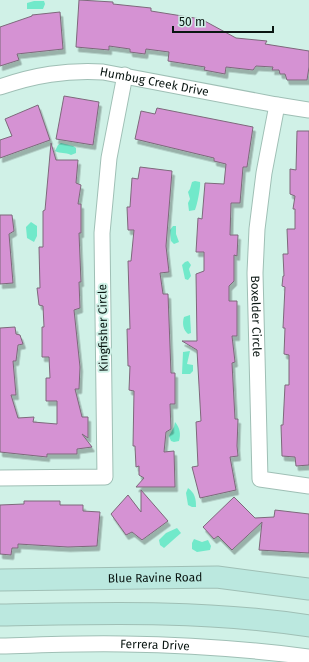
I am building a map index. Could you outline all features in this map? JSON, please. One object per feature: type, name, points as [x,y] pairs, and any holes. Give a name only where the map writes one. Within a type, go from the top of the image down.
[{"type":"main road","name":"Blue Ravine Road","points":[[0,580],[217,577],[309,589]]},
{"type":"main road","points":[[0,615],[149,613],[225,617],[309,626]]},
{"type":"street","name":"Humbug Creek Drive","points":[[0,87],[36,76],[58,72],[103,72],[309,110]]},
{"type":"street","name":"Kingfisher Circle","points":[[0,478],[104,477],[102,233],[109,158],[125,75]]},
{"type":"street","name":"Boxelder Circle","points":[[276,105],[264,173],[257,229],[255,273],[260,479],[309,486]]},
{"type":"street","name":"Ferrera Drive","points":[[0,646],[124,644],[198,646],[273,652],[309,657]]},
{"type":"shaded area","points":[[44,1],[45,4],[43,9],[27,9],[27,3]]},
{"type":"shaded area","points":[[61,143],[76,148],[76,153],[71,155],[55,151]]},
{"type":"shaded area","points":[[192,182],[200,182],[199,196],[195,210],[189,211],[188,203],[190,199],[188,192]]},
{"type":"shaded area","points":[[31,222],[37,226],[37,236],[34,242],[27,238],[26,227]]},
{"type":"shaded area","points":[[173,226],[176,226],[176,234],[179,242],[174,244],[171,241],[170,230]]},
{"type":"shaded area","points":[[188,261],[191,265],[189,269],[191,276],[188,280],[185,279],[182,265]]},
{"type":"shaded area","points":[[190,315],[191,333],[188,334],[183,326],[183,322],[184,317]]},
{"type":"shaded area","points":[[190,351],[187,364],[193,365],[193,371],[190,374],[182,374],[183,352]]},
{"type":"shaded area","points":[[175,422],[180,431],[180,436],[179,441],[174,442],[171,441],[169,436]]},
{"type":"shaded area","points":[[188,488],[195,496],[196,507],[188,505],[186,493]]},
{"type":"shaded area","points":[[177,528],[181,533],[164,548],[160,545],[159,540],[166,533]]},
{"type":"shaded area","points":[[194,539],[202,542],[208,540],[211,546],[210,550],[197,552],[192,549]]},
{"type":"building","points":[[79,0],[113,2],[113,4],[151,8],[151,11],[201,19],[236,38],[267,41],[265,44],[309,51],[307,80],[287,80],[285,74],[280,74],[279,70],[272,70],[273,67],[256,66],[253,70],[226,67],[225,74],[204,70],[205,67],[168,61],[169,52],[146,49],[145,54],[130,52],[130,49],[109,46],[109,50],[76,47]]},
{"type":"building","points":[[60,12],[63,49],[17,54],[19,60],[0,66],[0,27],[32,15]]},
{"type":"building","points":[[64,96],[99,102],[93,145],[56,139]]},
{"type":"building","points":[[38,105],[50,140],[0,158],[0,140],[12,136],[5,119]]},
{"type":"building","points":[[157,108],[253,127],[247,167],[243,167],[240,203],[231,203],[230,235],[238,235],[237,256],[234,255],[234,281],[229,286],[229,301],[237,301],[237,336],[232,336],[235,362],[232,363],[235,419],[238,419],[238,456],[230,457],[236,490],[200,498],[192,467],[198,466],[196,422],[201,421],[197,350],[182,341],[197,341],[196,274],[204,271],[204,252],[196,252],[198,218],[202,219],[205,183],[224,184],[226,164],[214,161],[214,158],[135,139],[141,111],[155,114]]},
{"type":"building","points":[[297,131],[309,131],[309,465],[296,466],[295,457],[282,456],[281,425],[283,425],[285,385],[289,385],[289,355],[284,354],[285,328],[283,328],[285,287],[282,286],[284,276],[283,254],[288,254],[287,229],[295,229],[295,209],[293,209],[295,196],[290,194],[290,169],[296,170]]},
{"type":"building","points":[[51,143],[56,160],[78,160],[76,183],[81,185],[78,204],[81,204],[81,233],[79,233],[81,282],[79,282],[80,308],[74,310],[80,367],[79,389],[75,389],[82,417],[88,417],[88,438],[82,434],[92,447],[77,449],[77,454],[47,454],[47,457],[0,452],[0,328],[15,327],[16,334],[20,335],[23,344],[18,345],[16,361],[13,361],[16,395],[11,395],[18,418],[34,417],[33,422],[57,424],[57,401],[46,401],[46,378],[50,378],[49,357],[42,357],[42,327],[44,327],[43,306],[39,305],[37,288],[40,288],[39,247],[43,247],[43,211],[45,210]]},
{"type":"building","points":[[140,167],[172,171],[166,246],[169,272],[160,273],[163,294],[168,294],[171,373],[175,373],[175,404],[170,404],[171,429],[166,432],[164,452],[174,451],[175,487],[136,487],[144,478],[139,475],[139,466],[136,467],[135,446],[133,446],[134,391],[129,390],[130,366],[128,366],[127,329],[130,329],[128,261],[131,261],[134,230],[128,230],[127,207],[130,207],[132,178],[138,179]]},
{"type":"building","points":[[0,215],[12,215],[14,231],[9,234],[13,283],[0,284]]},
{"type":"building","points":[[141,490],[168,521],[142,540],[132,532],[126,535],[111,514],[128,495],[141,512]]},
{"type":"building","points":[[234,497],[255,518],[274,517],[275,510],[309,514],[309,553],[259,550],[262,522],[232,550],[218,536],[214,539],[203,527]]},
{"type":"building","points":[[24,501],[60,501],[60,505],[83,505],[83,511],[100,512],[97,546],[68,547],[18,544],[18,548],[12,548],[11,555],[0,554],[0,505],[24,504]]}]
